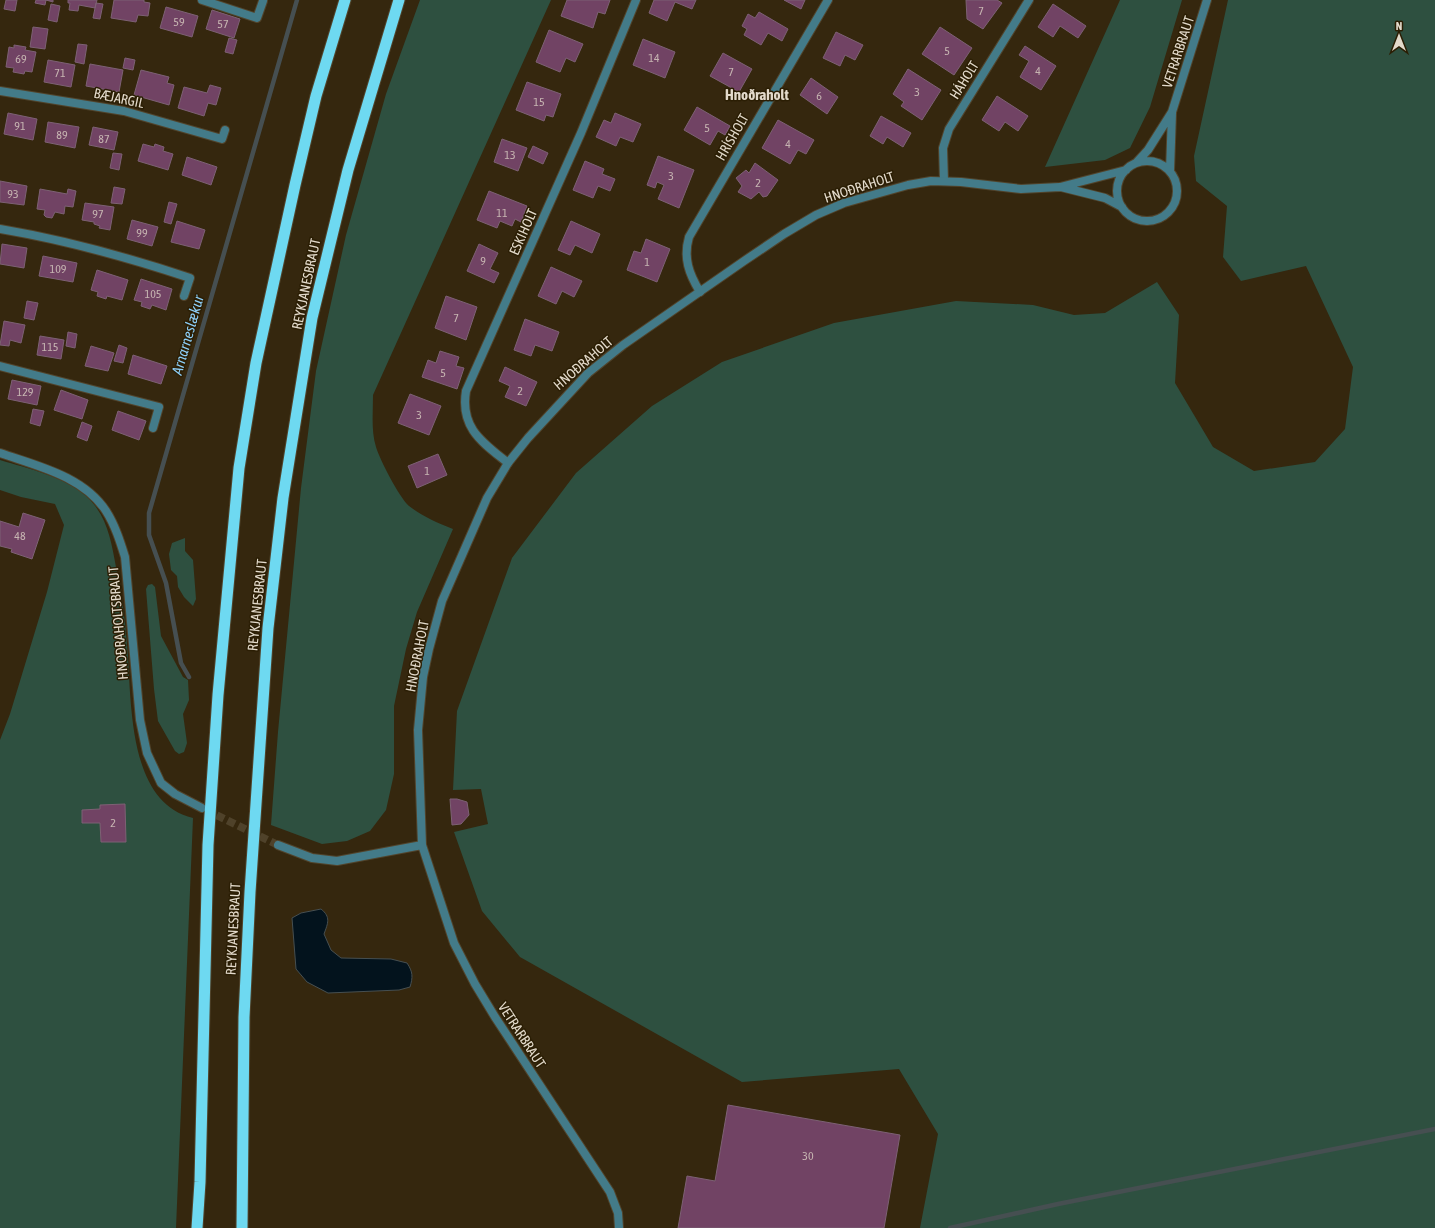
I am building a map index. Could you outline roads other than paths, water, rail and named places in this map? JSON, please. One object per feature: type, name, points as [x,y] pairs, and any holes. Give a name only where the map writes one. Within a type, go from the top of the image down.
[{"type":"highway","name":"REYKJANESBRAUT","points":[[197,1228],[200,1182],[208,845],[218,696],[239,468],[256,363],[295,185],[316,96],[345,0]]},
{"type":"highway","name":"REYKJANESBRAUT","points":[[242,1228],[244,1017],[250,892],[268,628],[283,498],[312,318],[348,170],[399,0]]},
{"type":"street","points":[[202,0],[257,18],[263,1]]},
{"type":"street","name":"ESKIHOLT","points":[[508,463],[481,441],[470,427],[466,410],[466,391],[581,133],[636,0]]},
{"type":"street","name":"HRÍSHOLT","points":[[700,292],[691,277],[687,264],[686,252],[689,237],[828,0]]},
{"type":"street","name":"HÁHOLT","points":[[944,181],[943,148],[949,129],[1029,0]]},
{"type":"street","name":"VETRARBRAUT","points":[[1126,170],[1137,162],[1151,145],[1172,112],[1207,0]]},
{"type":"street","name":"BÆJARGIL","points":[[0,91],[124,111],[222,139],[225,130]]},
{"type":"street","name":"VETRARBRAUT","points":[[1122,208],[1129,215],[1143,221],[1151,221],[1164,216],[1173,207],[1178,192],[1175,178],[1170,171],[1172,112]]},
{"type":"street","points":[[1137,162],[1155,162],[1170,171]]},
{"type":"street","points":[[1122,208],[1119,201],[1118,184],[1126,170]]},
{"type":"street","name":"HNOÐRAHOLT","points":[[422,845],[418,730],[429,649],[442,601],[487,498],[508,463],[553,409],[588,373],[623,345],[784,234],[844,202],[908,185],[944,181],[1021,189],[1060,187],[1126,170]]},
{"type":"street","name":"HNOÐRAHOLT","points":[[1060,187],[1105,198],[1122,208]]},
{"type":"street","points":[[0,229],[76,244],[150,264],[190,278],[184,296]]},
{"type":"street","points":[[0,366],[158,407],[153,428]]},
{"type":"street","name":"HNOÐRAHOLTSBRAUT","points":[[0,453],[62,474],[89,492],[106,511],[118,535],[125,557],[140,720],[146,753],[161,783],[175,794],[202,808]]},
{"type":"street","points":[[278,845],[312,858],[337,861],[422,845]]},
{"type":"street","name":"VETRARBRAUT","points":[[422,845],[454,943],[495,1017],[610,1192],[618,1213],[619,1228]]},
{"type":"water","points":[[321,909],[328,920],[324,934],[331,950],[341,958],[391,959],[407,963],[412,975],[410,987],[399,990],[328,993],[307,982],[296,969],[292,918],[301,913]]},
{"type":"waterway","name":"Arnarneslækur","points":[[189,677],[181,663],[166,583],[149,535],[149,513],[297,0]]},
{"type":"waterway","points":[[950,1228],[1058,1204],[1435,1129]]},
{"type":"tunnel","points":[[206,810],[278,845]]},
{"type":"district","name":"Hnoðraholt","points":[[757,95]]}]
